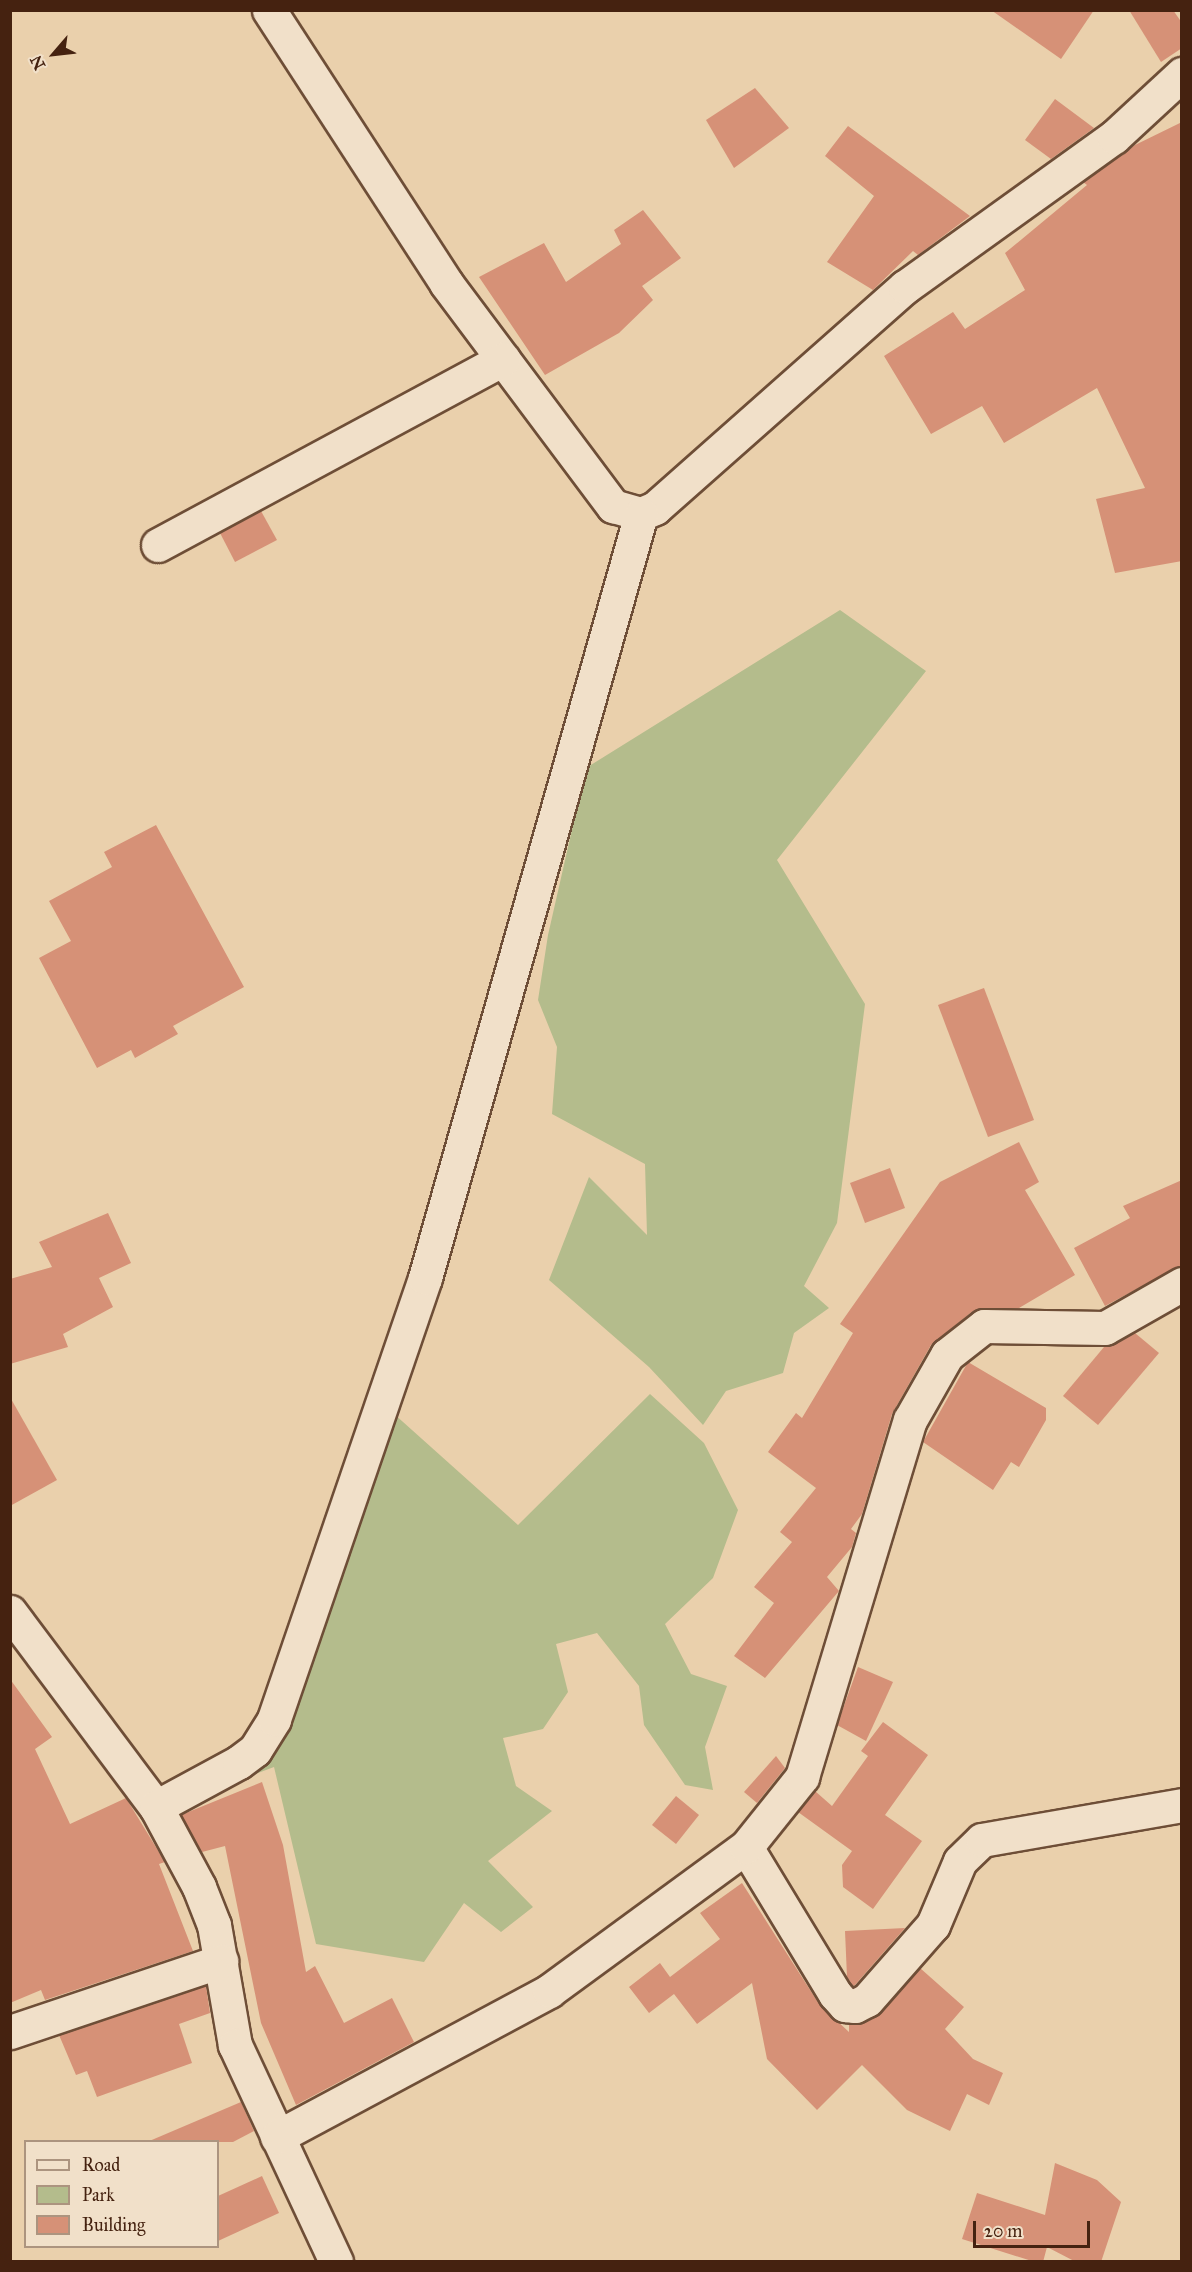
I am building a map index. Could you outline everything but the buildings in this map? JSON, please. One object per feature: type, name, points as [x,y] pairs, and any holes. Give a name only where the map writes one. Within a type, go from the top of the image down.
[{"type":"street","points":[[268,10],[446,284],[613,506],[641,514],[655,508],[905,287],[1114,137],[1182,74]]},
{"type":"street","points":[[158,545],[503,359]]},
{"type":"street","points":[[156,1807],[255,1750],[274,1719],[425,1278],[641,514]]},
{"type":"street","points":[[277,2137],[549,1991],[746,1847],[802,1777],[907,1430],[947,1355],[984,1326],[1105,1328],[1182,1284]]},
{"type":"street","points":[[10,1612],[156,1807],[209,1909],[221,1960],[226,2015],[236,2045],[328,2259]]},
{"type":"street","points":[[746,1847],[835,1994],[845,2005],[855,2006],[867,2000],[933,1925],[960,1861],[982,1840],[1182,1805]]},
{"type":"street","points":[[10,2032],[221,1960]]},
{"type":"green space","points":[[840,610],[926,671],[777,860],[865,1004],[837,1223],[804,1286],[829,1308],[794,1333],[783,1373],[726,1391],[703,1425],[649,1367],[549,1280],[589,1177],[647,1235],[645,1164],[552,1114],[557,1047],[538,1000],[548,935],[586,768]]},
{"type":"green space","points":[[650,1394],[704,1443],[738,1510],[713,1578],[665,1624],[691,1674],[727,1686],[705,1747],[713,1790],[685,1785],[644,1725],[639,1686],[597,1633],[556,1644],[568,1692],[543,1729],[503,1738],[516,1786],[552,1811],[488,1861],[533,1907],[501,1932],[464,1903],[424,1962],[316,1944],[274,1767],[239,1780],[393,1413],[518,1525]]}]
